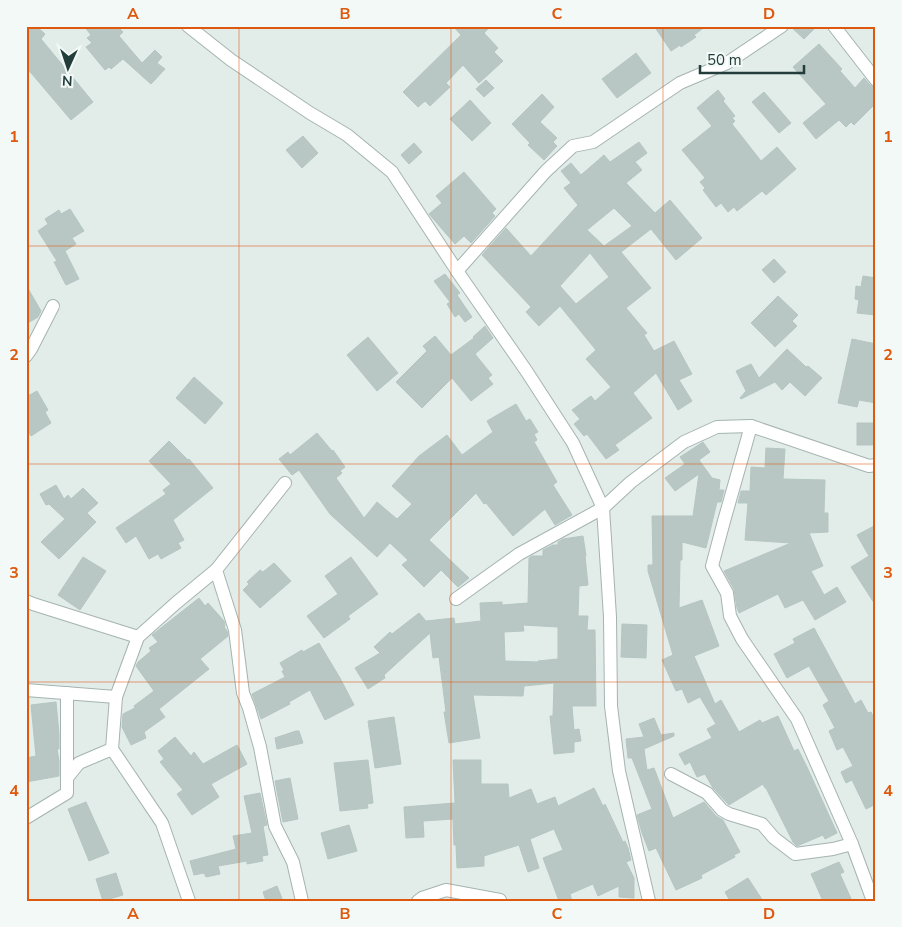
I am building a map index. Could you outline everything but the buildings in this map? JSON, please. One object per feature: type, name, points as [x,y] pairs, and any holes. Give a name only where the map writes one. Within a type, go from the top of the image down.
[{"type":"street","points":[[188,26],[231,60],[310,113],[347,135],[392,172],[573,443],[603,508],[610,617],[611,706],[619,772],[649,901]]},
{"type":"street","points":[[457,271],[546,171],[573,146],[593,142],[680,83],[726,63],[782,26]]},
{"type":"street","points":[[834,26],[876,80]]},
{"type":"street","points":[[26,356],[53,306]]},
{"type":"street","points":[[751,426],[712,566],[727,593],[730,616],[742,639],[797,719],[852,844],[873,901]]},
{"type":"street","points":[[456,599],[519,554],[603,508],[631,482],[684,442],[717,427],[751,426],[869,466],[876,465]]},
{"type":"street","points":[[190,901],[162,823],[112,749],[116,697],[138,637],[216,570],[285,483]]},
{"type":"street","points":[[216,570],[234,630],[243,693],[260,747],[275,826],[293,862],[302,901]]},
{"type":"street","points":[[26,601],[138,637]]},
{"type":"street","points":[[26,690],[116,697]]},
{"type":"street","points":[[26,818],[67,793],[67,693]]},
{"type":"street","points":[[67,778],[80,763],[112,749]]},
{"type":"street","points":[[671,774],[707,793],[722,810],[729,814],[762,824],[774,838],[795,854],[833,850],[852,844]]},
{"type":"street","points":[[418,901],[446,890],[500,900]]}]
